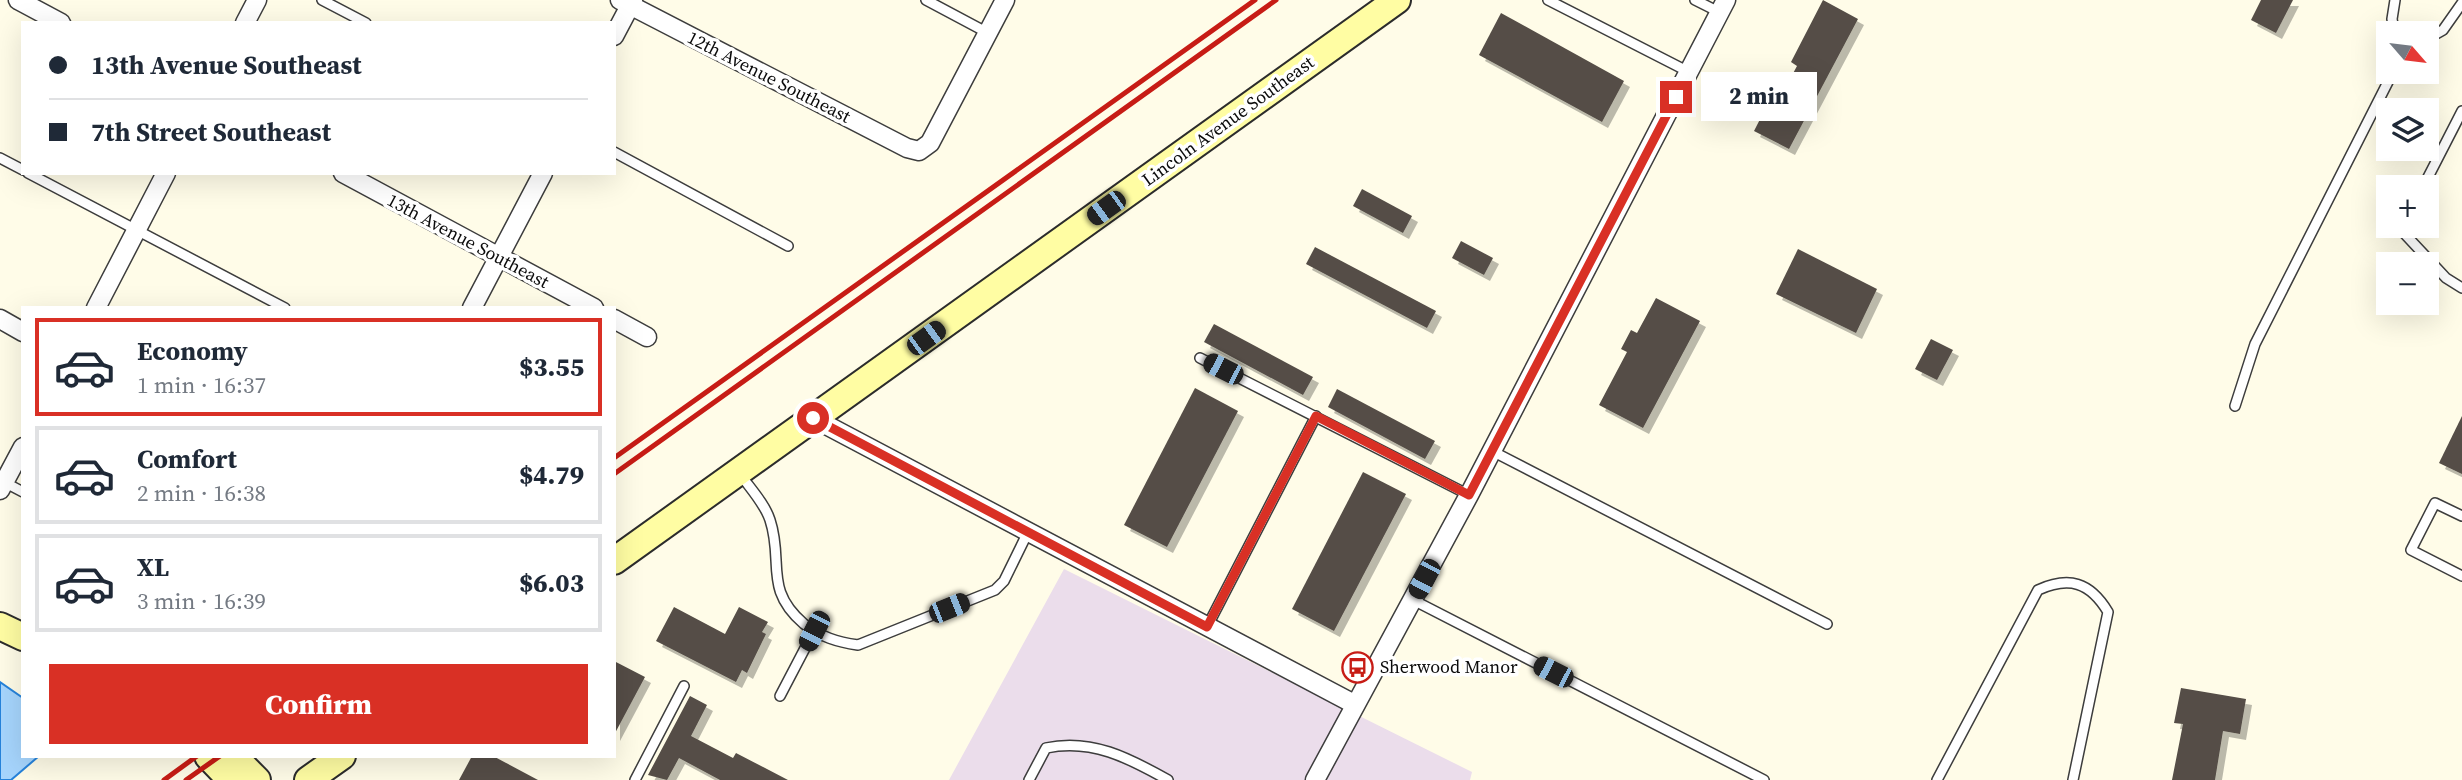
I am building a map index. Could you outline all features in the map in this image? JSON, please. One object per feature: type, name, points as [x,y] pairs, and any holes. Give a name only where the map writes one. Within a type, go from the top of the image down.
[{"type":"street","points":[[18,0],[57,21]]},
{"type":"street","points":[[246,21],[257,0]]},
{"type":"street","points":[[988,33],[1005,0]]},
{"type":"street","name":"Lincoln Avenue Southeast","points":[[616,560],[1397,0]]},
{"type":"street","points":[[616,31],[628,2]]},
{"type":"street","name":"12th Avenue Southeast","points":[[628,2],[906,148],[919,151],[930,143],[988,33]]},
{"type":"street","points":[[1315,780],[1469,495],[1723,6]]},
{"type":"street","points":[[97,306],[165,175]]},
{"type":"street","name":"13th Avenue Southeast","points":[[348,175],[590,306]]},
{"type":"street","points":[[473,306],[542,175]]},
{"type":"street","points":[[0,319],[21,331]]},
{"type":"street","points":[[616,320],[647,337]]},
{"type":"street","points":[[813,418],[1354,704]]},
{"type":"street","points":[[1,484],[21,450]]},
{"type":"street","points":[[0,606],[21,617]]},
{"type":"street","points":[[0,626],[21,637]]},
{"type":"street","points":[[210,758],[231,780]]},
{"type":"street","points":[[235,758],[257,780]]},
{"type":"street","points":[[308,780],[339,758]]},
{"type":"lane","points":[[322,0],[362,21]]},
{"type":"lane","points":[[926,0],[988,33]]},
{"type":"lane","points":[[1548,0],[1689,72]]},
{"type":"lane","points":[[1695,0],[1723,6]]},
{"type":"lane","points":[[2392,21],[2395,0]]},
{"type":"lane","points":[[2440,32],[2462,3]]},
{"type":"lane","points":[[2235,405],[2255,344],[2387,84]]},
{"type":"lane","points":[[2429,175],[2462,111]]},
{"type":"lane","points":[[616,153],[788,246]]},
{"type":"lane","points":[[0,158],[21,169]]},
{"type":"lane","points":[[32,175],[281,306]]},
{"type":"lane","points":[[2408,238],[2446,278],[2462,288]]},
{"type":"lane","points":[[1200,358],[1469,495]]},
{"type":"lane","points":[[1207,627],[1316,416]]},
{"type":"lane","points":[[1492,451],[1827,624]]},
{"type":"lane","points":[[738,472],[770,520],[778,585],[785,608],[814,631],[836,642],[859,645],[995,590],[1004,581],[1028,532]]},
{"type":"lane","points":[[1,484],[21,491]]},
{"type":"lane","points":[[2462,516],[2435,503],[2411,550],[2462,576]]},
{"type":"lane","points":[[1937,780],[2038,590],[2056,582],[2077,583],[2097,594],[2108,612],[2073,780]]},
{"type":"lane","points":[[1413,600],[1764,780]]},
{"type":"lane","points":[[780,696],[814,631]]},
{"type":"lane","points":[[635,780],[684,686]]},
{"type":"lane","points":[[1029,780],[1046,748],[1070,743],[1123,755],[1168,780]]},
{"type":"shaded area","points":[[1064,569],[1472,772],[1470,780],[949,780]]},
{"type":"water","points":[[0,682],[21,697],[21,758],[37,758],[11,780],[0,780]]},
{"type":"building","points":[[1823,0],[1858,19],[1789,149],[1754,131],[1775,90],[1782,94],[1797,66],[1791,62]]},
{"type":"building","points":[[2261,0],[2293,0],[2276,33],[2251,20]]},
{"type":"building","points":[[1501,13],[1624,81],[1602,122],[1479,55]]},
{"type":"building","points":[[1362,189],[1412,216],[1403,233],[1353,206]]},
{"type":"building","points":[[1461,241],[1493,258],[1484,275],[1452,258]]},
{"type":"building","points":[[1315,247],[1436,311],[1427,328],[1306,264]]},
{"type":"building","points":[[1798,249],[1877,289],[1856,333],[1776,294]]},
{"type":"building","points":[[1656,298],[1700,321],[1643,428],[1599,405],[1627,352],[1621,349],[1631,330],[1637,333]]},
{"type":"building","points":[[1214,324],[1313,377],[1303,395],[1204,342]]},
{"type":"building","points":[[1931,339],[1953,350],[1937,380],[1915,369]]},
{"type":"building","points":[[1195,388],[1238,411],[1167,547],[1124,525]]},
{"type":"building","points":[[1337,389],[1435,441],[1425,459],[1328,407]]},
{"type":"building","points":[[2462,416],[2462,474],[2439,463]]},
{"type":"building","points":[[1363,472],[1406,494],[1334,631],[1292,609]]},
{"type":"building","points":[[674,607],[725,634],[739,607],[768,622],[762,632],[766,634],[747,673],[742,670],[736,682],[656,641]]},
{"type":"building","points":[[616,662],[645,677],[616,731]]},
{"type":"building","points":[[2181,688],[2246,699],[2240,734],[2223,731],[2215,780],[2172,780],[2183,724],[2174,723]]},
{"type":"building","points":[[690,696],[707,705],[691,736],[733,758],[736,753],[788,780],[720,780],[679,758],[667,780],[648,775]]},
{"type":"building","points":[[471,758],[497,758],[538,780],[459,780]]},
{"type":"railway","points":[[616,457],[1255,0]]},
{"type":"railway","points":[[616,473],[1276,0]]},
{"type":"railway","points":[[164,780],[194,758]]},
{"type":"railway","points":[[186,780],[217,758]]},
{"type":"place","name":"Sherwood Manor","points":[[1357,667]]},
{"type":"route","points":[[813,418],[1207,627],[1316,416],[1469,495],[1676,97]]}]
